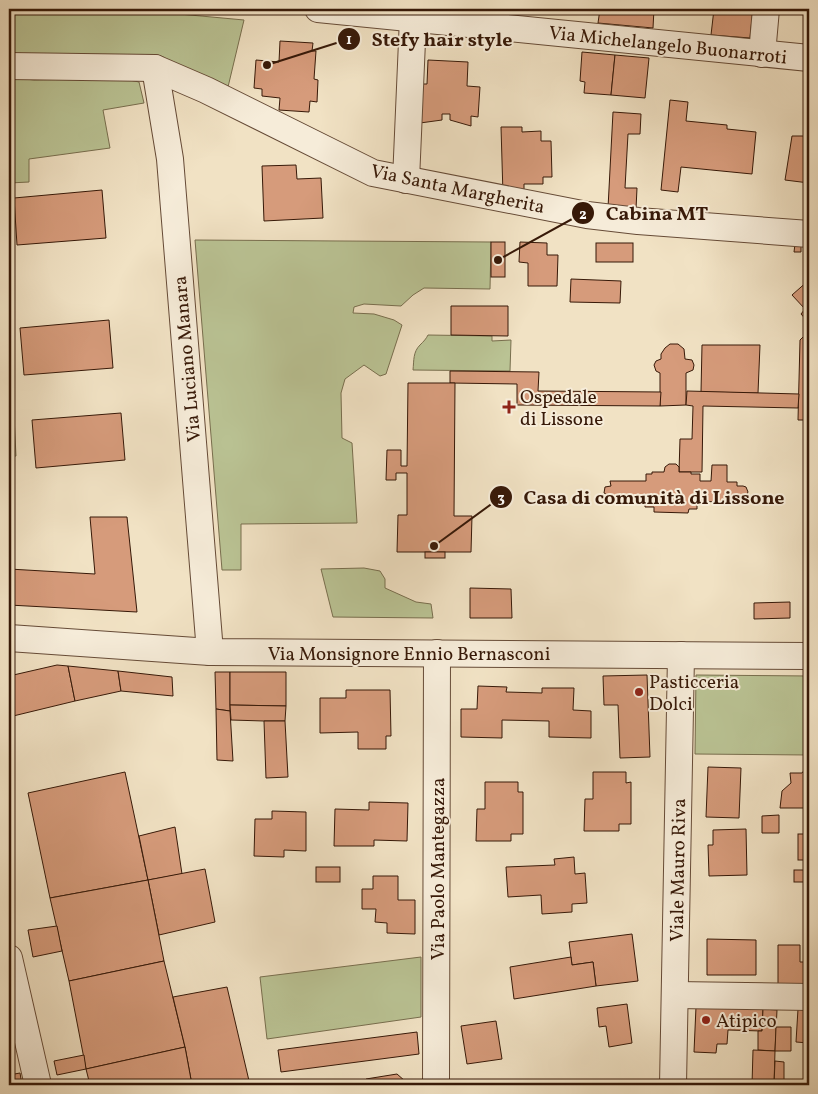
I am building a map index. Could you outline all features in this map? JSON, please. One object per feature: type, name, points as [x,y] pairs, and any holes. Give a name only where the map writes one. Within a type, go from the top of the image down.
[{"type":"street","name":"Via Michelangelo Buonarroti","points":[[318,9],[809,58]]},
{"type":"street","points":[[762,54],[766,9]]},
{"type":"street","points":[[406,180],[413,18]]},
{"type":"street","name":"Via Santa Margherita","points":[[9,66],[155,68],[206,90],[373,173],[406,180],[587,215],[638,221],[809,234]]},
{"type":"street","name":"Via Luciano Manara","points":[[155,68],[170,159],[210,652]]},
{"type":"street","name":"Via Monsignore Ennio Bernasconi","points":[[9,638],[210,652],[809,656]]},
{"type":"street","name":"Via Paolo Mantegazza","points":[[436,1085],[437,654]]},
{"type":"street","name":"Viale Mauro Riva","points":[[673,1085],[681,655]]},
{"type":"street","points":[[9,958],[38,1085]]},
{"type":"street","points":[[675,995],[809,997]]},
{"type":"green space","points":[[9,9],[125,9],[244,20],[228,87],[9,59]]},
{"type":"green space","points":[[9,77],[34,80],[120,78],[139,82],[144,103],[103,110],[110,148],[29,159],[29,182],[9,183]]},
{"type":"green space","points":[[195,240],[491,242],[490,289],[424,288],[401,306],[364,304],[354,307],[353,313],[374,314],[394,320],[402,325],[386,374],[380,376],[364,365],[345,379],[341,393],[342,438],[352,443],[357,523],[241,524],[241,570],[222,570]]},
{"type":"green space","points":[[9,316],[16,456],[9,457]]},
{"type":"green space","points":[[428,335],[492,336],[492,341],[511,340],[510,371],[413,370],[416,350]]},
{"type":"green space","points":[[364,568],[380,571],[385,579],[385,588],[416,602],[431,604],[433,618],[333,617],[321,569]]},
{"type":"green space","points":[[696,675],[809,676],[809,755],[695,754]]},
{"type":"green space","points":[[421,957],[421,1017],[267,1039],[260,977]]},
{"type":"building","points":[[564,9],[600,9],[599,13],[564,11]]},
{"type":"building","points":[[600,9],[654,9],[653,28],[598,23]]},
{"type":"building","points":[[714,9],[753,9],[750,38],[711,35]]},
{"type":"building","points":[[280,41],[313,43],[312,51],[316,51],[314,79],[318,80],[317,102],[310,101],[309,112],[279,110],[280,98],[262,96],[262,89],[254,88],[256,60],[279,62]]},
{"type":"building","points":[[582,52],[615,55],[611,95],[584,93],[585,82],[580,81]]},
{"type":"building","points":[[615,55],[649,58],[645,98],[611,95]]},
{"type":"building","points":[[428,60],[468,62],[467,86],[480,87],[478,117],[471,116],[471,126],[450,120],[450,114],[442,114],[442,120],[420,123],[416,84],[427,84]]},
{"type":"building","points":[[670,100],[688,102],[686,121],[727,125],[727,129],[756,132],[752,174],[681,167],[678,192],[661,190]]},
{"type":"building","points":[[613,112],[641,114],[640,134],[628,134],[625,188],[637,188],[636,209],[608,208]]},
{"type":"building","points":[[501,127],[522,127],[522,132],[541,131],[541,141],[551,141],[552,177],[543,177],[543,184],[524,184],[524,194],[503,195]]},
{"type":"building","points":[[792,136],[809,136],[809,183],[785,180]]},
{"type":"building","points":[[296,165],[297,179],[321,178],[323,218],[264,221],[262,166]]},
{"type":"building","points":[[102,190],[106,238],[17,245],[14,198]]},
{"type":"building","points":[[491,242],[505,242],[505,277],[491,277]]},
{"type":"building","points":[[520,242],[547,243],[547,255],[558,255],[557,286],[528,286],[528,263],[519,262]]},
{"type":"building","points":[[596,243],[633,243],[633,262],[596,262]]},
{"type":"building","points":[[795,244],[801,244],[801,252],[794,252]]},
{"type":"building","points":[[571,279],[621,281],[620,303],[570,302]]},
{"type":"building","points":[[809,280],[809,323],[801,314],[805,309],[792,295]]},
{"type":"building","points":[[451,306],[508,306],[508,336],[451,335]]},
{"type":"building","points":[[109,320],[113,368],[24,375],[20,328]]},
{"type":"building","points":[[809,331],[809,420],[798,420],[800,340]]},
{"type":"building","points":[[670,344],[678,344],[684,349],[685,359],[692,360],[694,365],[693,370],[686,373],[686,405],[660,406],[660,373],[656,371],[654,365],[656,361],[661,359],[661,354]]},
{"type":"building","points":[[702,345],[760,345],[758,393],[701,392]]},
{"type":"building","points":[[450,371],[539,372],[538,391],[661,392],[660,406],[517,405],[517,384],[450,383]]},
{"type":"building","points":[[408,383],[455,383],[454,516],[472,516],[471,552],[397,552],[398,515],[407,515],[407,473],[396,473],[396,480],[386,480],[387,450],[401,450],[401,466],[407,466]]},
{"type":"building","points":[[687,391],[799,394],[798,408],[703,406],[702,472],[679,472],[680,439],[692,439],[693,406],[686,405]]},
{"type":"building","points":[[121,413],[125,460],[36,468],[32,420]]},
{"type":"building","points":[[669,464],[676,464],[679,467],[679,472],[700,474],[700,481],[711,481],[712,465],[727,465],[727,482],[737,482],[737,486],[746,487],[748,492],[745,498],[737,499],[737,503],[697,501],[697,509],[689,509],[688,513],[654,512],[654,507],[645,507],[645,502],[611,501],[611,497],[604,493],[605,487],[611,486],[610,481],[646,481],[646,474],[664,472],[665,467]]},
{"type":"building","points":[[90,517],[127,517],[137,612],[9,605],[9,569],[95,574]]},
{"type":"building","points":[[425,552],[445,552],[445,558],[425,558]]},
{"type":"building","points":[[470,588],[511,589],[512,618],[470,618]]},
{"type":"building","points":[[790,602],[790,618],[754,619],[754,603]]},
{"type":"building","points":[[57,665],[68,666],[75,701],[9,717],[9,676]]},
{"type":"building","points":[[68,666],[118,671],[121,691],[75,701]]},
{"type":"building","points":[[118,671],[172,677],[173,696],[121,691]]},
{"type":"building","points":[[215,672],[230,672],[230,711],[216,709]]},
{"type":"building","points":[[230,672],[286,672],[286,706],[230,705]]},
{"type":"building","points":[[647,675],[650,757],[620,758],[618,705],[604,705],[603,676]]},
{"type":"building","points":[[478,686],[507,687],[506,692],[542,693],[542,688],[574,688],[573,710],[591,711],[591,738],[549,737],[549,721],[502,720],[502,738],[461,737],[461,709],[477,709]]},
{"type":"building","points":[[346,690],[390,690],[391,736],[386,736],[386,749],[358,749],[358,732],[320,733],[320,698],[346,698]]},
{"type":"building","points":[[230,705],[286,706],[285,721],[231,720]]},
{"type":"building","points":[[216,709],[230,711],[233,761],[217,760]]},
{"type":"building","points":[[264,721],[285,721],[288,777],[266,778]]},
{"type":"building","points":[[809,764],[809,808],[780,808],[782,791],[791,783],[790,773],[802,773]]},
{"type":"building","points":[[708,767],[741,768],[739,818],[706,817]]},
{"type":"building","points":[[125,772],[148,880],[50,898],[28,793]]},
{"type":"building","points":[[593,772],[626,772],[626,783],[631,782],[631,824],[619,824],[619,831],[584,831],[585,799],[593,799]]},
{"type":"building","points":[[485,782],[518,782],[518,792],[523,792],[523,834],[511,834],[511,841],[476,841],[477,809],[485,809]]},
{"type":"building","points":[[369,802],[408,803],[407,841],[374,840],[374,846],[334,846],[335,809],[369,810]]},
{"type":"building","points":[[272,811],[306,812],[306,851],[284,850],[284,857],[254,856],[255,819],[272,819]]},
{"type":"building","points":[[779,815],[779,833],[762,833],[762,816]]},
{"type":"building","points":[[175,827],[182,874],[148,880],[139,836]]},
{"type":"building","points":[[746,829],[747,875],[709,876],[708,845],[713,845],[713,830]]},
{"type":"building","points":[[798,834],[809,834],[809,860],[798,860]]},
{"type":"building","points":[[574,857],[575,874],[585,873],[587,903],[572,904],[572,912],[542,914],[541,895],[508,897],[506,867],[555,865],[554,859]]},
{"type":"building","points":[[316,867],[340,867],[340,882],[316,882]]},
{"type":"building","points":[[205,869],[215,922],[159,935],[148,880]]},
{"type":"building","points":[[794,870],[809,870],[809,882],[794,882]]},
{"type":"building","points":[[373,876],[398,876],[398,900],[415,900],[415,934],[387,933],[387,923],[375,922],[376,909],[362,909],[362,889],[373,889]]},
{"type":"building","points":[[148,880],[164,961],[69,981],[50,898]]},
{"type":"building","points":[[809,882],[809,903],[808,903]]},
{"type":"building","points":[[57,926],[62,951],[33,957],[28,930]]},
{"type":"building","points":[[632,934],[638,981],[596,986],[593,962],[572,965],[569,942]]},
{"type":"building","points":[[707,939],[756,940],[756,975],[707,975]]},
{"type":"building","points":[[778,945],[800,945],[800,962],[809,962],[809,984],[778,984]]},
{"type":"building","points":[[571,957],[572,965],[593,962],[596,986],[514,999],[510,967]]},
{"type":"building","points":[[164,961],[185,1047],[86,1069],[69,981]]},
{"type":"building","points":[[227,987],[250,1085],[192,1085],[173,997]]},
{"type":"building","points":[[627,1004],[632,1043],[609,1047],[606,1026],[599,1027],[597,1008]]},
{"type":"building","points":[[696,1007],[763,1009],[762,1031],[728,1030],[727,1044],[717,1044],[716,1053],[694,1052]]},
{"type":"building","points":[[763,1009],[777,1010],[775,1051],[758,1050],[758,1031],[762,1031]]},
{"type":"building","points":[[798,1009],[809,1010],[809,1043],[796,1042]]},
{"type":"building","points":[[496,1021],[502,1059],[467,1064],[461,1026]]},
{"type":"building","points":[[776,1027],[791,1027],[791,1051],[775,1051]]},
{"type":"building","points":[[417,1032],[419,1054],[281,1072],[278,1050]]},
{"type":"building","points":[[185,1047],[192,1085],[90,1085],[86,1069]]},
{"type":"building","points":[[753,1050],[775,1051],[774,1085],[752,1085]]},
{"type":"building","points":[[84,1055],[86,1069],[57,1075],[54,1061]]},
{"type":"building","points":[[775,1061],[784,1062],[784,1085],[774,1085]]},
{"type":"building","points":[[20,1073],[22,1085],[9,1085],[9,1075]]},
{"type":"building","points":[[397,1074],[405,1081],[406,1085],[367,1085],[366,1079]]},
{"type":"place","name":"Stefy hair style","points":[[267,65]]},
{"type":"place","name":"Cabina MT","points":[[498,260]]},
{"type":"place","name":"Ospedale di Lissone","points":[[509,407]]},
{"type":"place","name":"Casa di comunità di Lissone","points":[[434,546]]},
{"type":"place","name":"Pasticceria Dolci","points":[[639,692]]},
{"type":"place","name":"Atipico","points":[[706,1020]]}]
